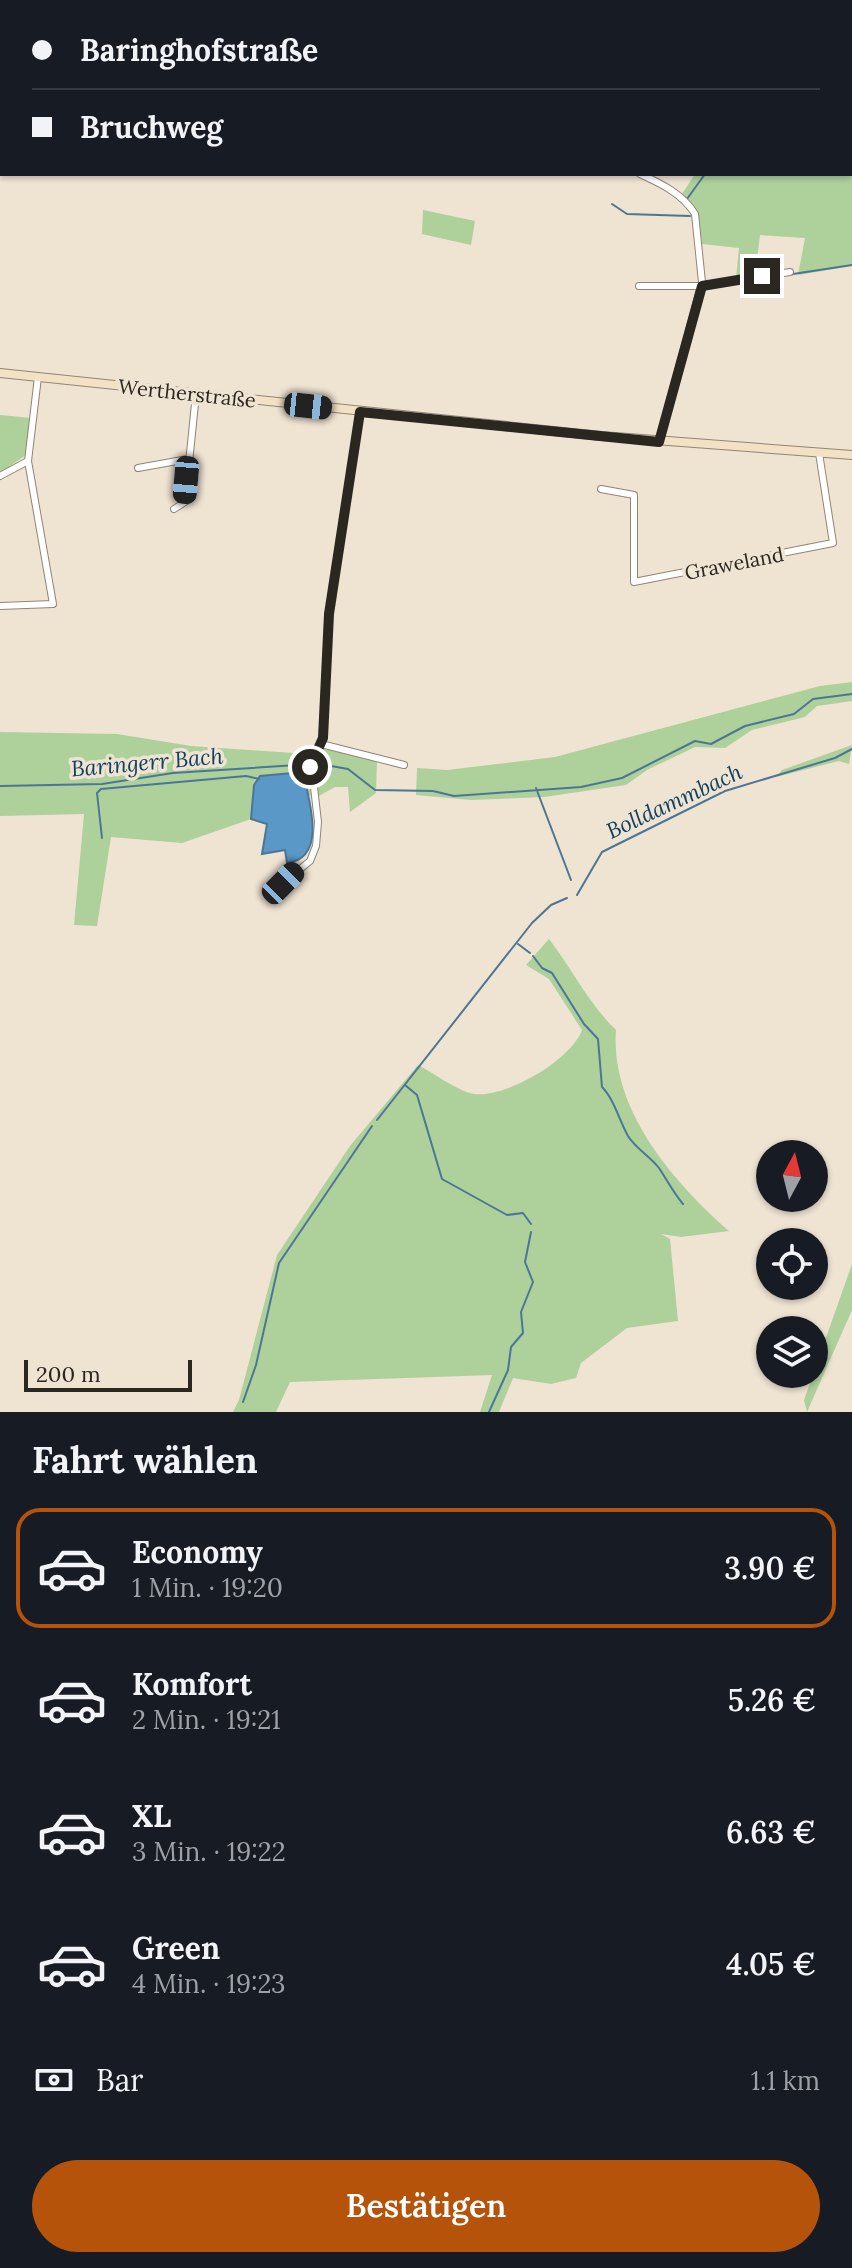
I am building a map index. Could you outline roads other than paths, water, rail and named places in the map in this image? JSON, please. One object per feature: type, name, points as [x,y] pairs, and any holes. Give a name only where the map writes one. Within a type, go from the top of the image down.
[{"type":"main road","name":"Wertherstraße","points":[[0,373],[659,442],[852,455]]},
{"type":"street","points":[[644,176],[676,193],[695,214],[702,286],[659,442]]},
{"type":"street","points":[[639,286],[702,286],[790,272]]},
{"type":"street","points":[[0,606],[53,604],[28,461],[38,377]]},
{"type":"street","points":[[174,509],[185,502],[196,394]]},
{"type":"street","points":[[283,883],[310,861],[319,832],[310,767],[321,744],[329,614],[360,412]]},
{"type":"street","name":"Graweland","points":[[601,489],[634,495],[634,582],[833,543],[819,453]]},
{"type":"street","points":[[138,468],[188,459]]},
{"type":"street","points":[[0,476],[28,461]]},
{"type":"street","points":[[321,744],[404,765]]},
{"type":"water","points":[[303,772],[313,825],[312,839],[300,859],[287,863],[285,850],[262,854],[267,824],[251,819],[254,785],[260,776]]},
{"type":"waterway","points":[[687,199],[704,176]]},
{"type":"waterway","points":[[612,204],[627,214],[690,216]]},
{"type":"waterway","points":[[793,274],[852,265]]},
{"type":"waterway","points":[[320,764],[348,769],[375,790],[433,791],[454,796],[581,787],[622,778],[695,741],[711,744],[745,726],[794,714],[813,699],[852,694]]},
{"type":"waterway","name":"Bolldammbach","points":[[577,895],[602,852],[725,791],[835,758],[852,749]]},
{"type":"waterway","name":"Baringerr Bach","points":[[0,786],[102,784],[173,773],[297,765]]},
{"type":"waterway","points":[[102,838],[97,793],[101,789],[246,776],[259,779]]},
{"type":"waterway","name":"Bolldammbach","points":[[536,788],[571,880]]},
{"type":"waterway","name":"Bolldammbach","points":[[377,1120],[532,923],[551,905],[567,898]]},
{"type":"waterway","points":[[518,944],[530,953]]},
{"type":"waterway","points":[[533,956],[542,968],[552,973],[584,1024],[598,1039],[602,1087],[628,1136],[659,1168],[683,1204]]},
{"type":"waterway","points":[[405,1085],[417,1095],[442,1179],[507,1215],[523,1213],[531,1224]]},
{"type":"waterway","name":"Bolldammbach","points":[[243,1402],[256,1365],[279,1263],[372,1126]]},
{"type":"waterway","points":[[489,1412],[508,1370],[511,1347],[523,1333],[521,1312],[533,1282],[525,1262],[531,1232]]}]
